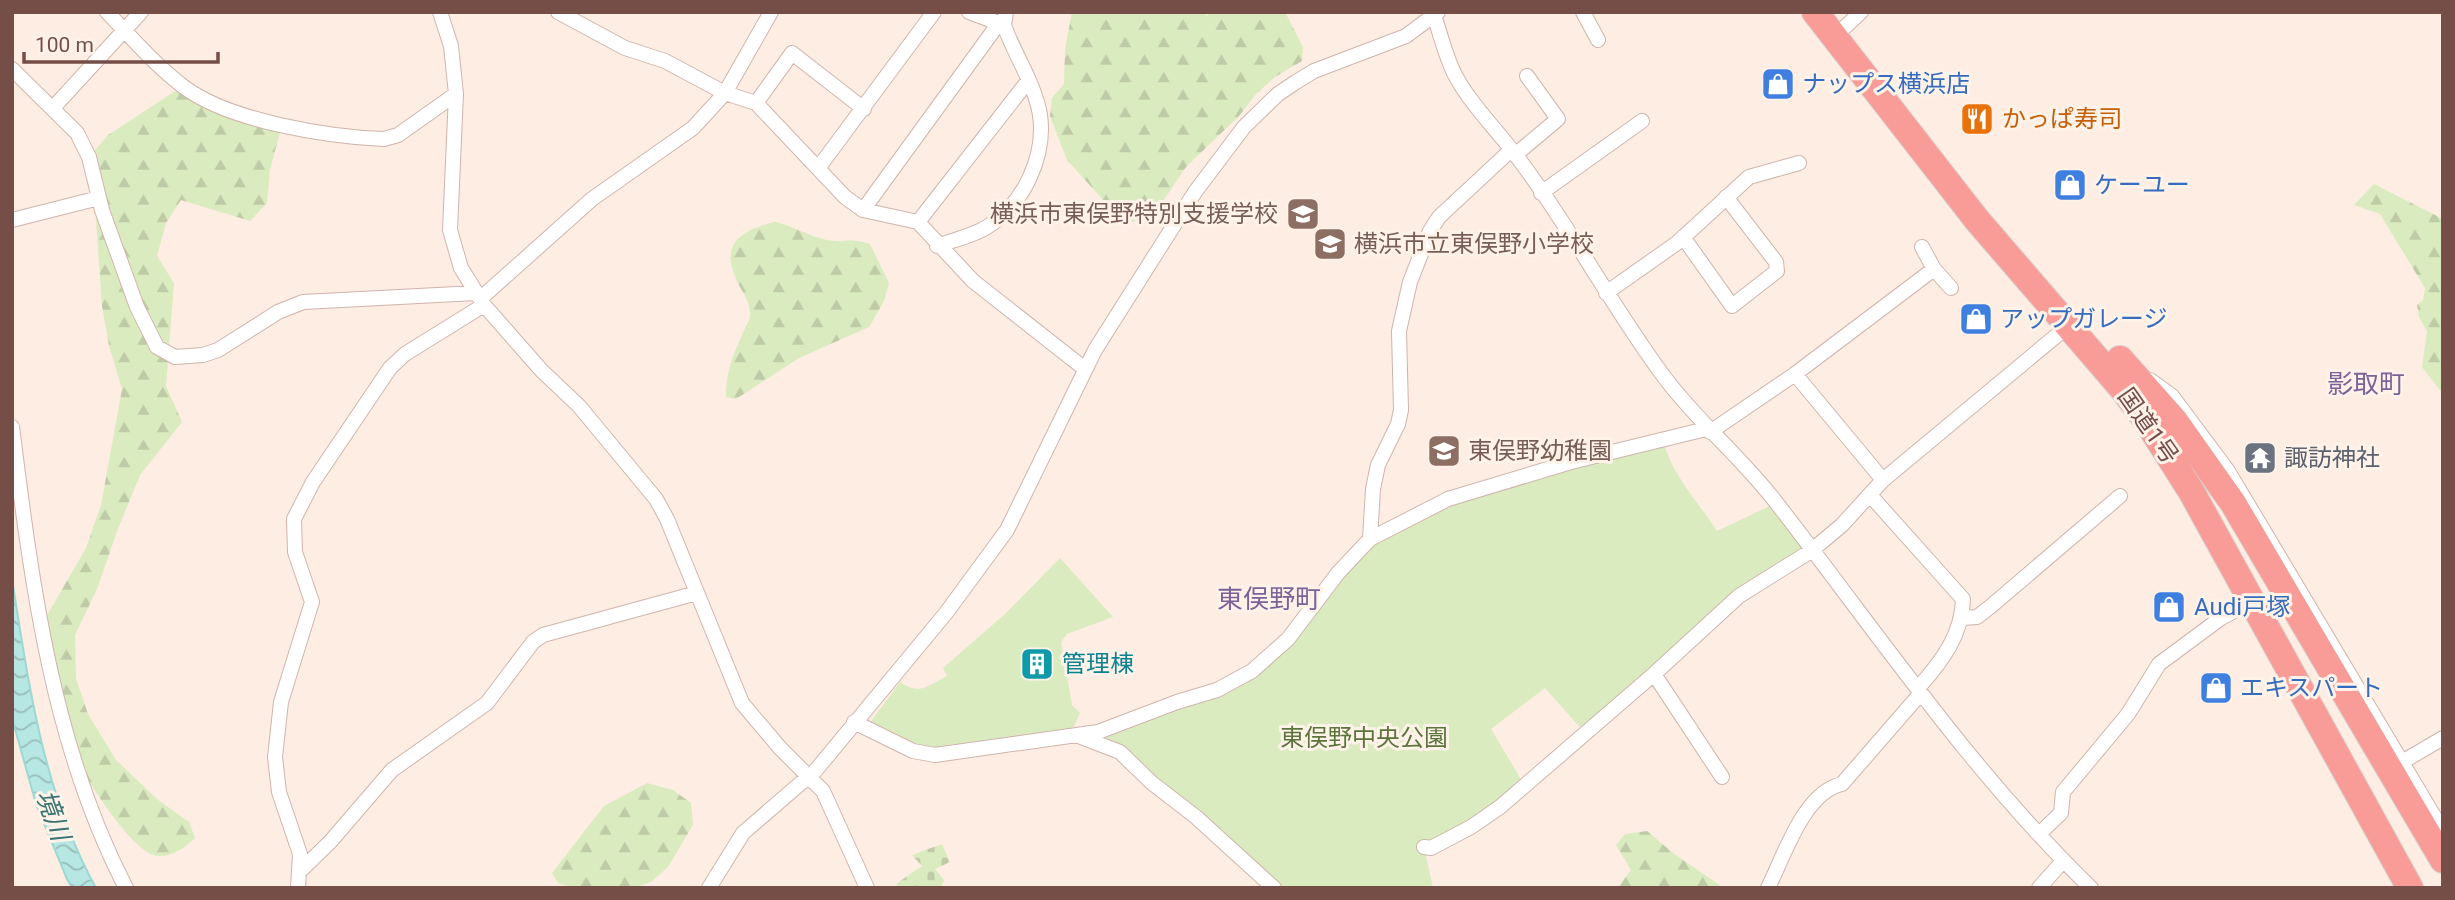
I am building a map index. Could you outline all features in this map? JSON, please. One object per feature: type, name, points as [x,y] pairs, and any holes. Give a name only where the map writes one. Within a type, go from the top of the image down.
[{"type":"highway","name":"国道1号","points":[[1815,12],[1977,220],[2121,387],[2154,431],[2253,601],[2410,888]]},
{"type":"highway","name":"国道1号","points":[[1846,17],[1985,207],[2193,443],[2233,503],[2443,860]]},
{"type":"highway","points":[[2132,373],[2189,462],[2429,888]]},
{"type":"street","points":[[107,12],[183,86],[213,105],[282,124],[384,139],[398,135],[456,94]]},
{"type":"street","points":[[53,108],[141,12]]},
{"type":"street","points":[[440,12],[451,46],[456,94],[450,230],[461,268],[480,299],[542,371],[579,406],[656,499],[742,703],[780,748],[810,776],[832,805],[867,888]]},
{"type":"street","points":[[558,12],[592,32],[684,69],[725,93],[756,103],[845,197],[863,210],[918,222],[937,246],[973,281],[1086,369]]},
{"type":"street","points":[[298,888],[300,854],[279,792],[275,757],[281,702],[312,602],[295,552],[294,519],[313,482],[390,368],[405,354],[480,299],[592,199],[693,128],[725,93],[771,12]]},
{"type":"street","points":[[819,167],[934,12]]},
{"type":"street","points":[[969,12],[1003,20]]},
{"type":"street","points":[[1583,12],[1598,40]]},
{"type":"street","points":[[709,888],[743,833],[810,776],[946,613],[1007,530],[1086,369],[1128,295],[1195,192],[1244,127],[1278,94],[1314,71],[1406,36],[1436,15],[1454,73],[1513,152],[1667,380],[1708,431],[1759,481],[1920,690],[2062,862],[2091,888]]},
{"type":"street","points":[[937,246],[984,229],[1020,196],[1036,163],[1040,144],[1040,115],[1003,20]]},
{"type":"street","points":[[863,210],[1003,20]]},
{"type":"street","points":[[756,103],[792,53],[864,109]]},
{"type":"street","points":[[12,69],[77,133],[89,157],[99,198],[144,327],[158,347],[175,357],[191,358],[218,350],[278,312],[303,302],[480,299]]},
{"type":"street","points":[[1370,539],[1376,477],[1401,410],[1399,331],[1410,282],[1430,231],[1439,217],[1513,152],[1558,119],[1527,76]]},
{"type":"street","points":[[918,222],[1028,81]]},
{"type":"street","points":[[1541,193],[1642,121]]},
{"type":"street","points":[[1606,293],[1651,263],[1756,173],[1799,163]]},
{"type":"street","points":[[1683,237],[1732,306],[1777,271],[1776,262],[1726,197]]},
{"type":"street","points":[[12,220],[99,198]]},
{"type":"street","points":[[1922,247],[1934,270],[1951,288]]},
{"type":"street","points":[[854,722],[926,755],[1079,736],[1217,690],[1252,671],[1288,639],[1338,573],[1370,539],[1448,499],[1571,462],[1708,431],[1795,374],[1934,270]]},
{"type":"street","points":[[1424,847],[1431,848],[1454,836],[1500,807],[1654,674],[1738,596],[1811,551],[1842,525],[1883,480],[2068,326]]},
{"type":"street","points":[[2132,373],[2148,379],[2172,396],[2228,471],[2443,831]]},
{"type":"street","points":[[1795,374],[1883,480]]},
{"type":"street","points":[[12,427],[51,686],[85,800],[126,888]]},
{"type":"street","points":[[1768,888],[1811,803],[1831,786],[1842,784],[1920,690],[1940,663],[1963,618],[1963,599],[1870,495]]},
{"type":"street","points":[[1963,618],[1977,617],[1990,607],[2120,496]]},
{"type":"street","points":[[299,872],[330,842],[384,777],[474,714],[495,695],[533,642],[542,635],[697,593]]},
{"type":"street","points":[[2039,834],[2061,813],[2063,793],[2128,714],[2159,664],[2221,618],[2253,601]]},
{"type":"street","points":[[1654,674],[1722,777]]},
{"type":"street","points":[[1079,736],[1121,752],[1152,783],[1196,817],[1274,888]]},
{"type":"street","points":[[2402,762],[2443,738]]},
{"type":"street","points":[[2039,888],[2062,862]]},
{"type":"green space","points":[[1072,12],[1204,12],[1206,16],[1211,12],[1285,12],[1303,47],[1302,61],[1275,77],[1256,94],[1239,116],[1186,167],[1157,210],[1146,219],[1124,223],[1067,160],[1050,116],[1052,98],[1064,84],[1065,49]]},
{"type":"green space","points":[[183,86],[282,124],[270,170],[267,203],[250,221],[181,200],[166,223],[157,256],[174,283],[166,386],[182,422],[140,475],[97,589],[75,635],[76,679],[88,714],[116,760],[157,799],[189,822],[195,838],[178,851],[158,856],[146,851],[119,825],[66,740],[55,699],[42,624],[86,548],[101,505],[122,389],[109,346],[102,306],[93,176],[89,157],[108,135]]},
{"type":"green space","points":[[2374,184],[2443,219],[2443,394],[2422,367],[2427,331],[2419,317],[2417,305],[2423,300],[2425,288],[2380,214],[2354,205]]},
{"type":"green space","points":[[775,222],[827,240],[870,244],[889,283],[884,301],[869,327],[799,358],[736,399],[726,397],[730,365],[750,315],[748,303],[733,271],[732,250],[735,242],[751,230]]},
{"type":"green space","name":"東俣野中央公園","points":[[1664,443],[1680,478],[1717,531],[1774,504],[1811,551],[1781,568],[1585,733],[1545,688],[1491,729],[1525,786],[1500,807],[1424,847],[1433,888],[1274,888],[1107,745],[1098,732],[1252,671],[1370,539],[1433,505]]},
{"type":"green space","points":[[1060,558],[1113,617],[1067,634],[1061,642],[1072,705],[1080,713],[1074,727],[994,748],[935,755],[866,728],[900,682],[918,689],[947,676],[943,668],[1005,614]]},
{"type":"green space","points":[[647,783],[673,790],[691,803],[693,825],[668,867],[651,882],[634,888],[572,888],[558,883],[552,873],[604,806]]},
{"type":"green space","points":[[1647,831],[1673,853],[1724,888],[1617,888],[1631,870],[1616,845],[1625,834]]},
{"type":"green space","points":[[942,844],[950,862],[935,869],[944,880],[941,888],[899,888],[896,884],[922,866],[912,855]]},
{"type":"water","name":"境川","points":[[12,579],[32,698],[51,776],[78,852],[96,888],[72,888],[67,879],[36,804],[12,718]]},
{"type":"place","name":"ナップス横浜店","points":[[1778,84]]},
{"type":"place","name":"かっぱ寿司","points":[[1977,119]]},
{"type":"place","name":"ケーユー","points":[[2070,185]]},
{"type":"place","name":"横浜市東俣野特別支援学校","points":[[1303,214]]},
{"type":"place","name":"横浜市立東俣野小学校","points":[[1330,244]]},
{"type":"place","name":"アップガレージ","points":[[1976,319]]},
{"type":"place","name":"東俣野幼稚園","points":[[1444,451]]},
{"type":"place","name":"諏訪神社","points":[[2260,458]]},
{"type":"place","name":"Audi戸塚","points":[[2169,607]]},
{"type":"place","name":"管理棟","points":[[1037,664]]},
{"type":"place","name":"エキスパート","points":[[2216,688]]},
{"type":"district","name":"影取町","points":[[2366,384]]},
{"type":"district","name":"東俣野町","points":[[1269,599]]}]
